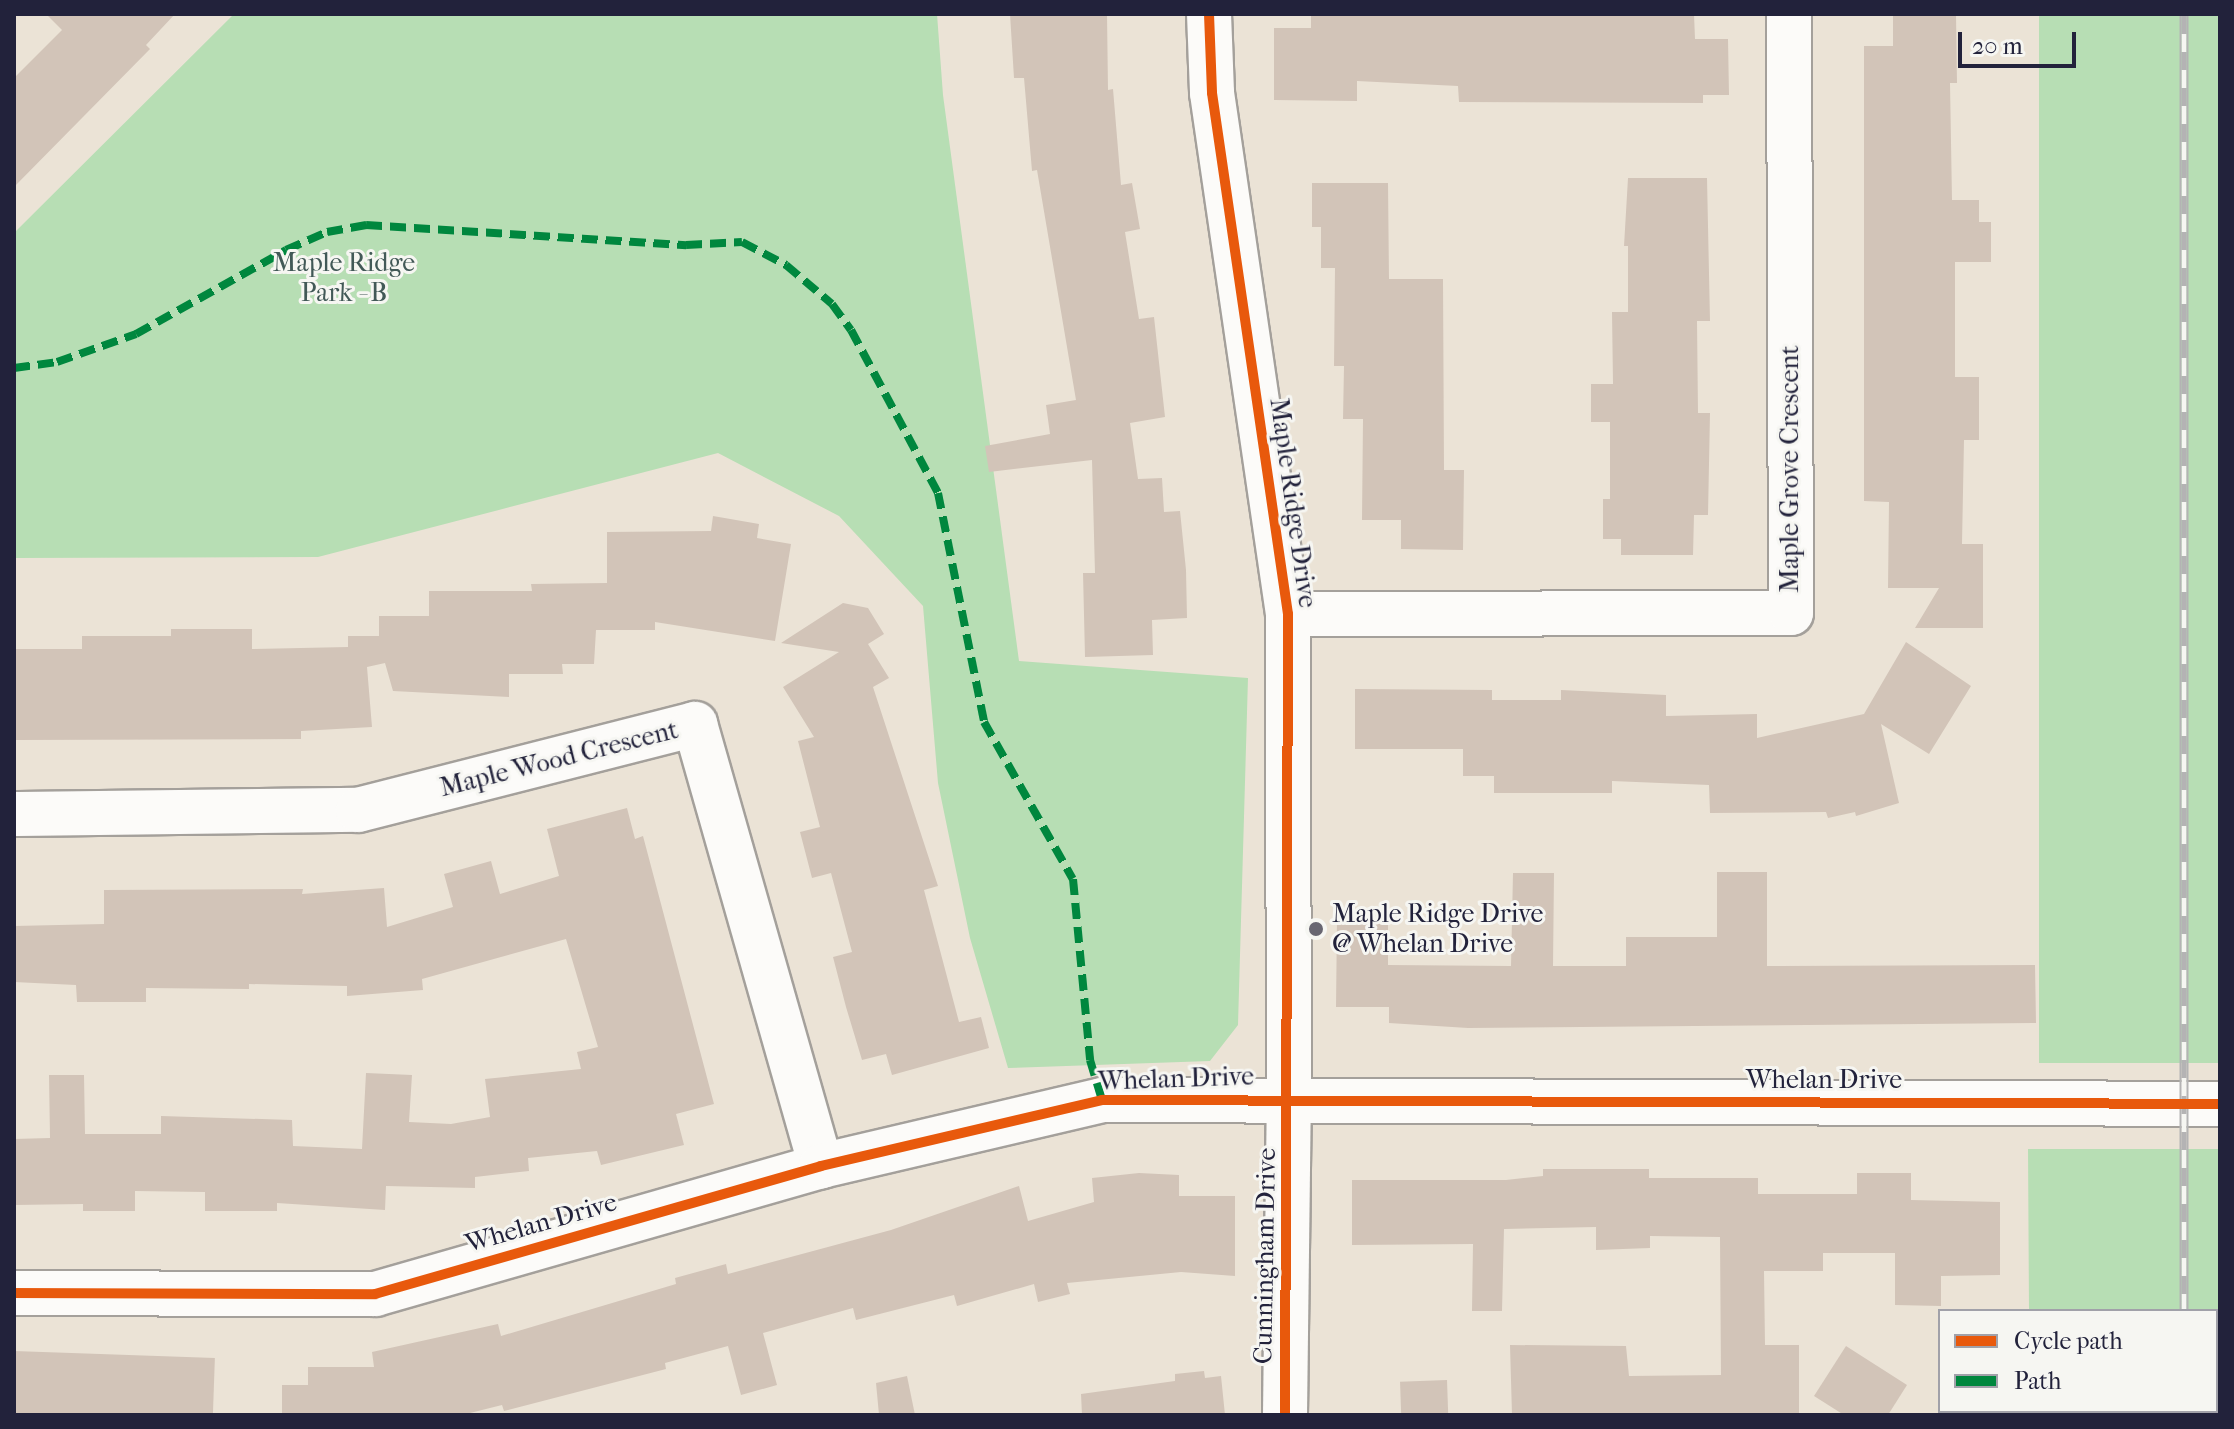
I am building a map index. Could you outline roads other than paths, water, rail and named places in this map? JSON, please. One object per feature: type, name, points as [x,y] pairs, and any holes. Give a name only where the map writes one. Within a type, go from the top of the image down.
[{"type":"street","name":"Maple Ridge Drive","points":[[1209,14],[1212,93],[1288,614],[1289,1098]]},
{"type":"street","name":"Maple Grove Crescent","points":[[1288,614],[1791,613],[1789,14]]},
{"type":"street","name":"Maple Wood Crescent","points":[[14,814],[358,810],[695,724],[821,1166]]},
{"type":"street","name":"Whelan Drive","points":[[14,1293],[375,1294],[821,1166],[1102,1100],[1289,1098],[2220,1104]]},
{"type":"street","name":"Cunningham Drive","points":[[1285,1415],[1289,1098]]},
{"type":"railway","points":[[2184,14],[2184,1309]]},
{"type":"place","name":"Maple Ridge Drive @ Whelan Drive","points":[[1316,929]]},
{"type":"park label","name":"Maple Ridge Park - B","points":[[344,278]]}]
